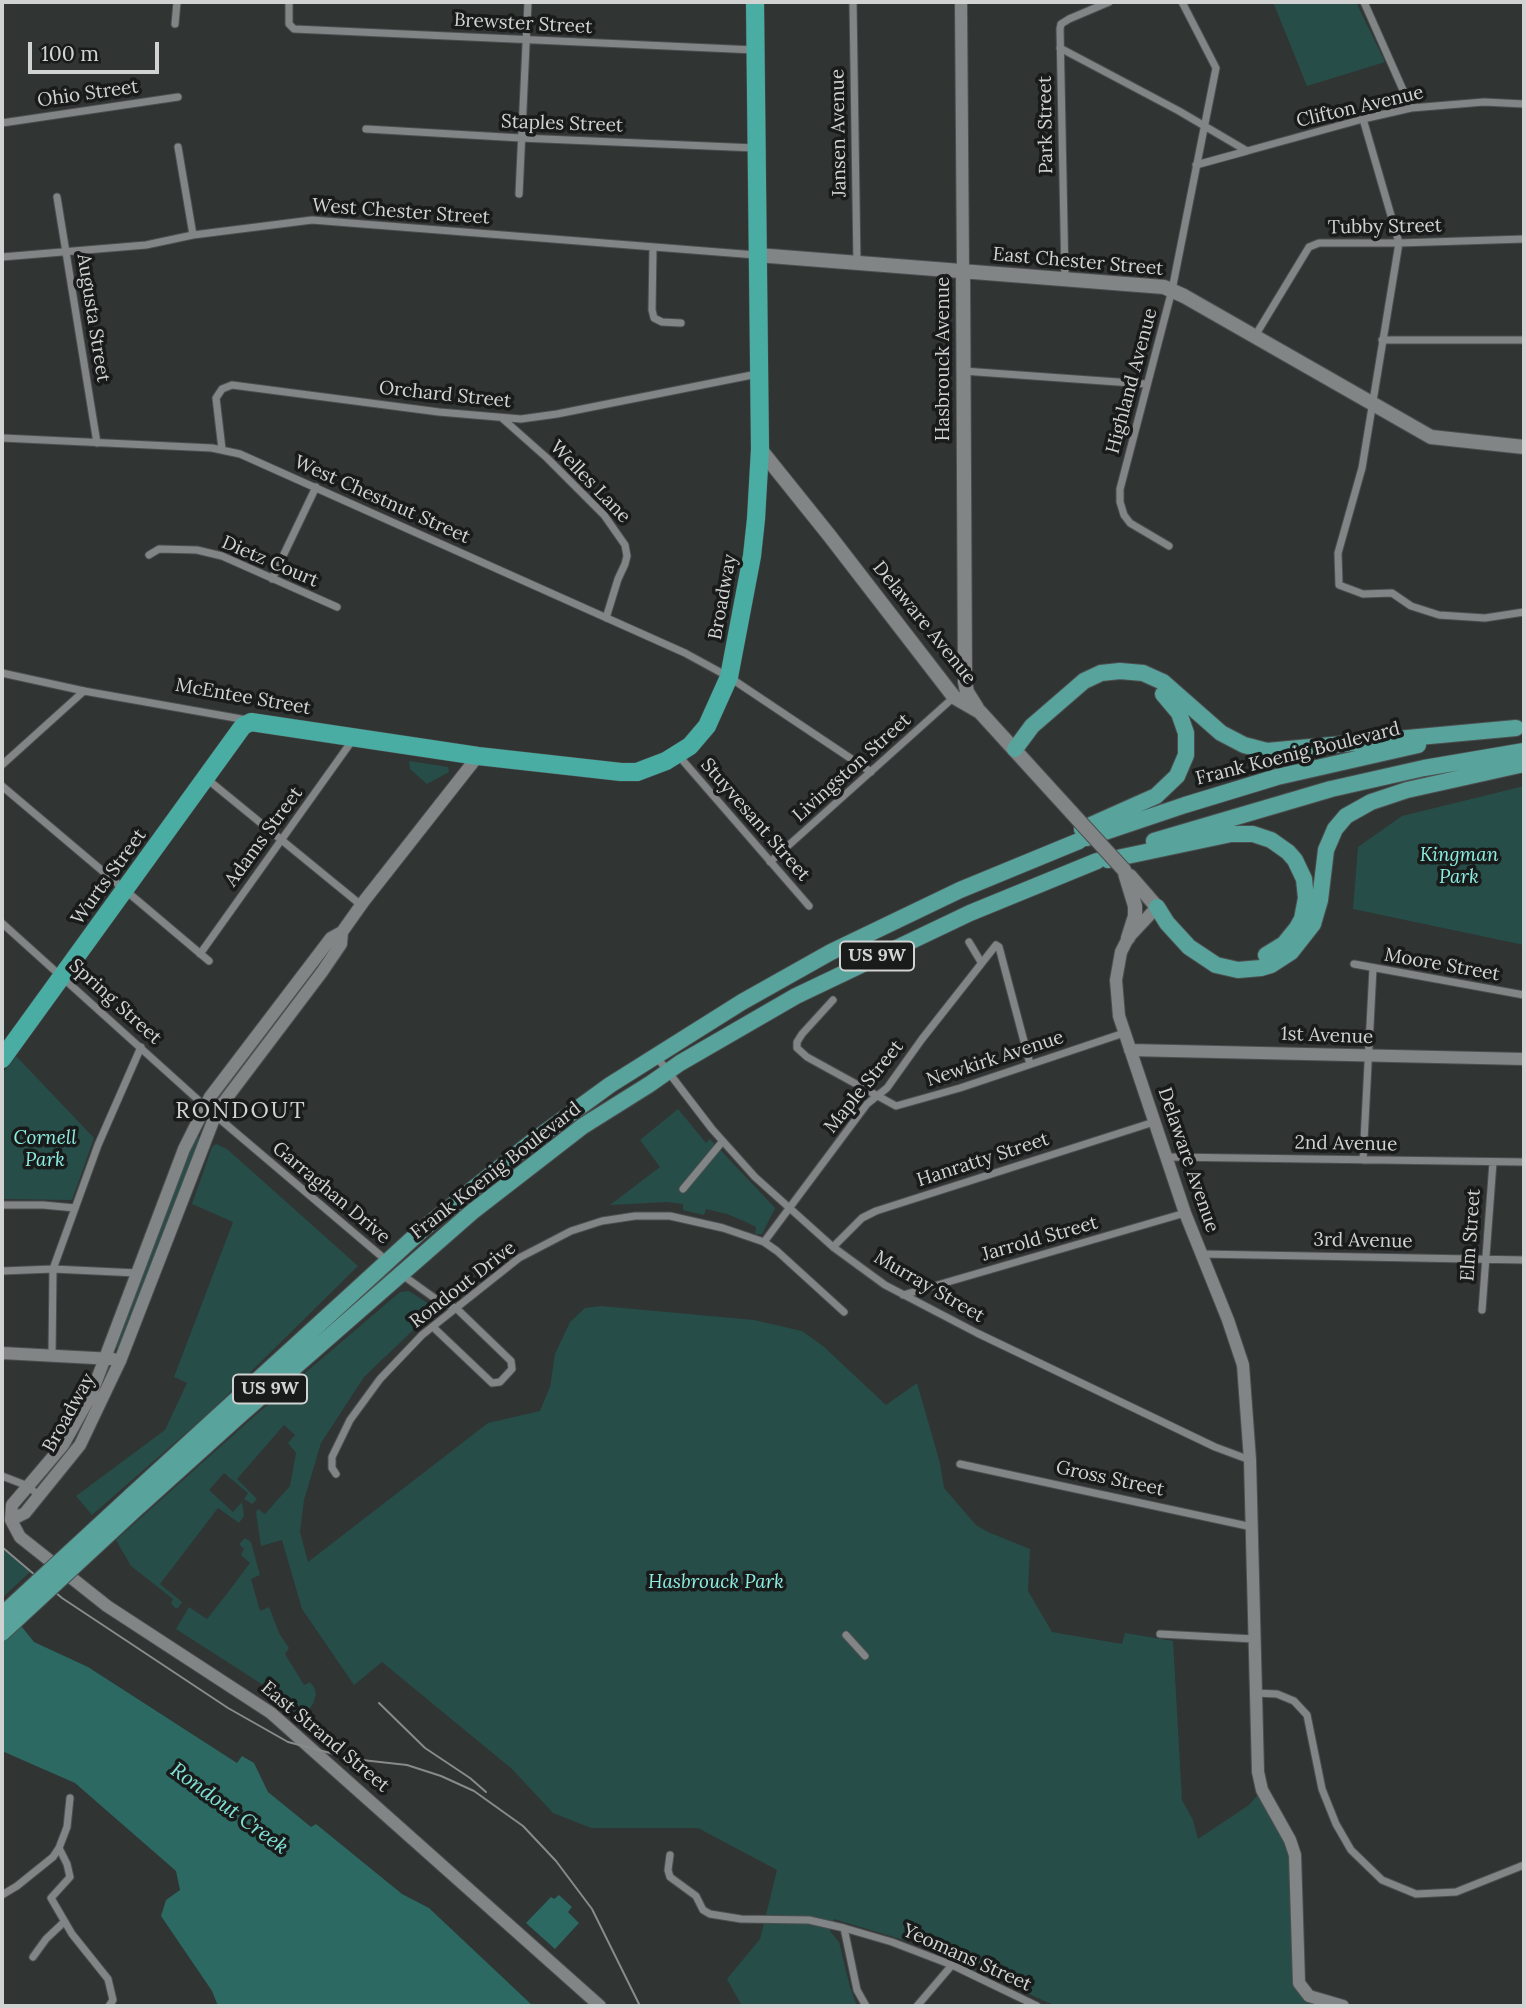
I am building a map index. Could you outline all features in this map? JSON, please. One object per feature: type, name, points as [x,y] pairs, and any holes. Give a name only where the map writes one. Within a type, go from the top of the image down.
[{"type":"highway","name":"Broadway","points":[[478,756],[621,772],[637,772],[655,767],[690,746],[707,726],[729,677],[752,555],[760,449],[755,2]]},
{"type":"highway","name":"McEntee Street","points":[[251,722],[478,756]]},
{"type":"highway","name":"Wurts Street","points":[[2,1059],[243,726],[251,722]]},
{"type":"main road","name":"East Chester Street","points":[[757,255],[1144,284],[1172,290],[1431,437],[1524,447]]},
{"type":"main road","name":"Hasbrouck Avenue","points":[[962,272],[965,682],[967,692],[979,712]]},
{"type":"main road","name":"Delaware Avenue","points":[[760,449],[954,697],[979,712],[1016,749],[1157,906]]},
{"type":"main road","points":[[1016,749],[1032,726],[1084,681],[1101,674],[1120,671],[1143,673],[1163,682],[1221,733],[1244,745],[1267,751],[1520,728]]},
{"type":"main road","points":[[1016,749],[1040,734],[1090,690],[1104,683],[1120,680],[1140,682],[1158,690],[1172,703],[1183,722],[1187,744],[1177,776],[1157,796],[1079,836]]},
{"type":"main road","name":"Frank Koenig Boulevard","points":[[2,1633],[135,1501],[387,1261],[450,1207],[533,1141],[656,1055],[742,1002],[820,959],[960,890],[1079,836],[1277,777],[1371,754],[1520,728]]},
{"type":"main road","name":"Frank Koenig Boulevard","points":[[2,1615],[472,1212],[583,1126],[752,1020],[841,973],[970,913],[1098,862],[1204,825],[1320,792],[1424,768],[1524,751]]},
{"type":"main road","points":[[1157,906],[1167,923],[1189,947],[1216,965],[1238,970],[1271,965],[1299,944],[1313,924],[1320,900],[1326,850],[1335,829],[1346,816],[1371,802],[1407,790],[1524,764]]},
{"type":"main road","points":[[1098,862],[1216,837],[1253,834],[1271,840],[1288,852],[1300,869],[1306,889],[1302,919],[1290,937],[1276,951],[1249,960],[1229,959],[1211,951],[1174,916],[1157,906]]},
{"type":"main road","points":[[1124,870],[1135,906],[1135,916],[1128,938]]},
{"type":"street","points":[[175,24],[177,2]]},
{"type":"street","name":"Brewster Street","points":[[289,2],[290,27],[755,50]]},
{"type":"street","points":[[519,194],[527,2]]},
{"type":"street","name":"Jansen Avenue","points":[[853,2],[857,264]]},
{"type":"street","name":"Hasbrouck Avenue","points":[[961,2],[962,272]]},
{"type":"street","name":"Park Street","points":[[1065,278],[1061,24],[1109,2]]},
{"type":"street","name":"Highland Avenue","points":[[1169,546],[1130,523],[1124,516],[1120,489],[1172,290],[1216,68],[1182,2]]},
{"type":"street","points":[[1364,2],[1411,108]]},
{"type":"street","points":[[1060,48],[1247,151]]},
{"type":"street","name":"Ohio Street","points":[[2,122],[178,97]]},
{"type":"street","name":"Clifton Avenue","points":[[1196,165],[1411,108],[1484,102],[1524,104]]},
{"type":"street","points":[[1363,119],[1399,243],[1362,468],[1338,553],[1339,585],[1363,594],[1392,593],[1411,606],[1439,615],[1485,618],[1524,612]]},
{"type":"street","name":"Staples Street","points":[[366,129],[756,148]]},
{"type":"street","points":[[178,147],[193,235]]},
{"type":"street","name":"Augusta Street","points":[[57,197],[97,443]]},
{"type":"street","name":"West Chester Street","points":[[2,257],[146,245],[193,235],[313,219],[757,255]]},
{"type":"street","name":"Tubby Street","points":[[1255,337],[1309,247],[1318,243],[1524,239]]},
{"type":"street","points":[[653,247],[654,318],[662,322],[681,323]]},
{"type":"street","points":[[1382,340],[1524,340]]},
{"type":"street","points":[[963,371],[1146,384]]},
{"type":"street","name":"Orchard Street","points":[[222,449],[216,398],[222,388],[232,385],[503,419],[521,419],[758,374]]},
{"type":"street","name":"Welles Lane","points":[[503,419],[604,515],[625,545],[625,564],[606,618]]},
{"type":"street","name":"West Chestnut Street","points":[[2,438],[222,449],[240,454],[685,653],[729,677],[870,772]]},
{"type":"street","points":[[272,579],[316,487]]},
{"type":"street","name":"Dietz Court","points":[[149,555],[159,550],[197,551],[222,556],[337,607]]},
{"type":"street","name":"McEntee Street","points":[[2,673],[251,722]]},
{"type":"street","points":[[2,765],[84,691]]},
{"type":"street","name":"Livingston Street","points":[[770,862],[954,697]]},
{"type":"street","name":"Adams Street","points":[[200,954],[354,738]]},
{"type":"street","name":"Stuyvesant Street","points":[[677,755],[809,906]]},
{"type":"street","name":"Broadway","points":[[11,1520],[12,1505],[63,1445],[78,1422],[106,1358],[184,1149],[205,1105],[331,938],[342,932],[478,756]]},
{"type":"street","points":[[206,779],[361,905]]},
{"type":"street","points":[[2,786],[208,961]]},
{"type":"street","name":"Delaware Avenue","points":[[1157,906],[1128,938],[1121,952],[1115,980],[1117,1006],[1129,1050],[1185,1213],[1228,1320],[1242,1365],[1250,1460],[1258,1772],[1262,1790],[1290,1840],[1295,1855],[1299,1983],[1309,1996],[1343,2006]]},
{"type":"street","name":"Spring Street","points":[[2,923],[205,1105]]},
{"type":"street","name":"Broadway","points":[[11,1520],[25,1513],[80,1445],[120,1361],[215,1116],[328,963],[341,944],[342,932]]},
{"type":"street","points":[[969,942],[981,962]]},
{"type":"street","name":"Maple Street","points":[[789,1209],[867,1104],[887,1088],[993,946],[999,947],[1030,1064]]},
{"type":"street","name":"Moore Street","points":[[1354,964],[1524,995]]},
{"type":"street","points":[[1363,1160],[1373,968]]},
{"type":"street","name":"Newkirk Avenue","points":[[833,1000],[802,1034],[796,1045],[807,1057],[876,1097],[900,1106],[1124,1033]]},
{"type":"street","points":[[52,1355],[53,1269],[98,1145],[141,1047]]},
{"type":"street","name":"1st Avenue","points":[[1129,1050],[1524,1059]]},
{"type":"street","name":"Murray Street","points":[[656,1055],[667,1073],[722,1142],[755,1177],[833,1247],[885,1285],[977,1334],[1185,1433],[1250,1460]]},
{"type":"street","name":"Garraghan Drive","points":[[205,1105],[402,1274],[440,1302],[456,1308],[511,1361],[512,1369],[500,1382],[492,1383],[433,1327]]},
{"type":"street","name":"Hanratty Street","points":[[833,1247],[862,1218],[876,1211],[1154,1122]]},
{"type":"street","points":[[683,1189],[722,1142]]},
{"type":"street","name":"2nd Avenue","points":[[1167,1157],[1524,1162]]},
{"type":"street","name":"Elm Street","points":[[1482,1310],[1493,1163]]},
{"type":"street","points":[[2,1205],[75,1208]]},
{"type":"street","points":[[764,1242],[789,1209]]},
{"type":"street","name":"Jarrold Street","points":[[903,1295],[1185,1213]]},
{"type":"street","name":"Rondout Drive","points":[[336,1474],[332,1468],[332,1457],[350,1420],[380,1379],[433,1327],[519,1258],[571,1231],[601,1221],[635,1216],[670,1216],[723,1228],[764,1242],[844,1312]]},
{"type":"street","name":"3rd Avenue","points":[[1201,1254],[1524,1260]]},
{"type":"street","points":[[2,1271],[53,1269],[138,1273]]},
{"type":"street","points":[[2,1353],[120,1361]]},
{"type":"street","name":"Gross Street","points":[[960,1464],[1252,1527]]},
{"type":"street","points":[[2,1476],[28,1486],[40,1496]]},
{"type":"street","name":"East Strand Street","points":[[11,1520],[20,1537],[98,1600],[271,1713],[600,2006]]},
{"type":"street","points":[[1160,1634],[1254,1639]]},
{"type":"street","points":[[846,1635],[865,1656]]},
{"type":"street","points":[[1255,1693],[1277,1694],[1294,1701],[1307,1715],[1322,1789],[1336,1824],[1351,1850],[1382,1880],[1416,1894],[1456,1892],[1524,1866]]},
{"type":"street","points":[[2,1895],[53,1857],[67,1827],[70,1798]]},
{"type":"street","points":[[59,1848],[67,1864],[69,1877],[51,1898],[64,1922],[108,1979],[113,2000],[109,2006]]},
{"type":"street","name":"Yeomans Street","points":[[670,1855],[670,1877],[696,1896],[703,1910],[709,1914],[741,1919],[809,1920],[844,1928],[892,1942],[952,1965],[1037,2006]]},
{"type":"street","points":[[33,1957],[46,1939],[64,1922]]},
{"type":"street","points":[[844,1928],[857,1990],[866,2006]]},
{"type":"street","points":[[917,2006],[952,1965]]},
{"type":"green space","points":[[1273,2],[1356,2],[1385,62],[1307,86]]},
{"type":"green space","points":[[409,761],[448,767],[449,772],[427,784],[410,769]]},
{"type":"green space","name":"Kingman Park","points":[[1524,786],[1524,945],[1353,909],[1358,847],[1402,816]]},
{"type":"green space","name":"Cornell Park","points":[[16,1056],[94,1138],[72,1200],[2,1199],[2,1074]]},
{"type":"green space","points":[[678,1109],[706,1143],[710,1139],[775,1208],[762,1234],[755,1234],[756,1227],[727,1214],[706,1209],[704,1215],[683,1210],[683,1204],[667,1202],[610,1205],[660,1167],[640,1140]]},
{"type":"green space","points":[[196,1135],[200,1137],[120,1349],[115,1347]]},
{"type":"green space","points":[[216,1144],[227,1149],[358,1266],[210,1412],[92,1515],[76,1496],[165,1430],[187,1383],[174,1377],[233,1222],[192,1204],[212,1147]]},
{"type":"green space","name":"Hasbrouck Park","points":[[409,1291],[432,1306],[433,1311],[364,1377],[321,1443],[304,1500],[300,1532],[308,1562],[488,1423],[540,1411],[550,1387],[555,1354],[570,1322],[585,1308],[601,1306],[754,1320],[802,1331],[823,1346],[886,1405],[917,1383],[940,1463],[944,1488],[976,1525],[1030,1549],[1028,1591],[1052,1632],[1122,1644],[1125,1633],[1173,1641],[1182,1800],[1193,1820],[1198,1839],[1249,1805],[1262,1790],[1290,1840],[1301,1989],[1343,2006],[1056,2006],[917,1944],[834,1919],[830,1931],[839,1942],[857,2006],[742,2006],[727,1979],[760,1939],[777,1870],[698,1828],[591,1828],[553,1813],[512,1769],[382,1662],[354,1685],[302,1609],[282,1540],[261,1546],[256,1512],[258,1509],[265,1514],[290,1486],[296,1453],[288,1443],[295,1435],[284,1425],[237,1479],[257,1499],[252,1504],[244,1499],[248,1493],[224,1473],[209,1490],[233,1512],[242,1502],[244,1516],[239,1523],[218,1508],[160,1584],[182,1602],[175,1608],[171,1603],[173,1599],[131,1566],[116,1540],[258,1413],[400,1292]]},
{"type":"green space","points":[[245,1538],[251,1542],[260,1575],[251,1579],[260,1611],[269,1607],[279,1633],[289,1648],[285,1654],[304,1685],[310,1682],[314,1687],[316,1694],[313,1704],[302,1719],[260,1683],[176,1629],[189,1607],[207,1619],[229,1591],[250,1563],[241,1555],[244,1549],[239,1544]]},
{"type":"green space","points":[[2,1547],[30,1572],[2,1598]]},
{"type":"water","name":"Rondout Creek","points":[[2,1602],[34,1642],[88,1667],[237,1763],[242,1756],[254,1763],[268,1792],[311,1827],[316,1824],[402,1894],[429,1908],[533,2006],[218,2006],[212,1991],[161,1916],[166,1900],[180,1890],[176,1871],[75,1783],[2,1751]]},
{"type":"water","points":[[559,1895],[572,1907],[568,1912],[579,1923],[555,1949],[526,1923],[551,1897],[554,1899]]},
{"type":"tram line","points":[[2,1547],[62,1598],[228,1708],[288,1742],[353,1759],[407,1765],[441,1776],[474,1791],[523,1826],[556,1861],[592,1909],[640,2006]]},
{"type":"tram line","points":[[379,1703],[425,1748],[486,1792]]},
{"type":"district","name":"RONDOUT","points":[[241,1111]]}]
